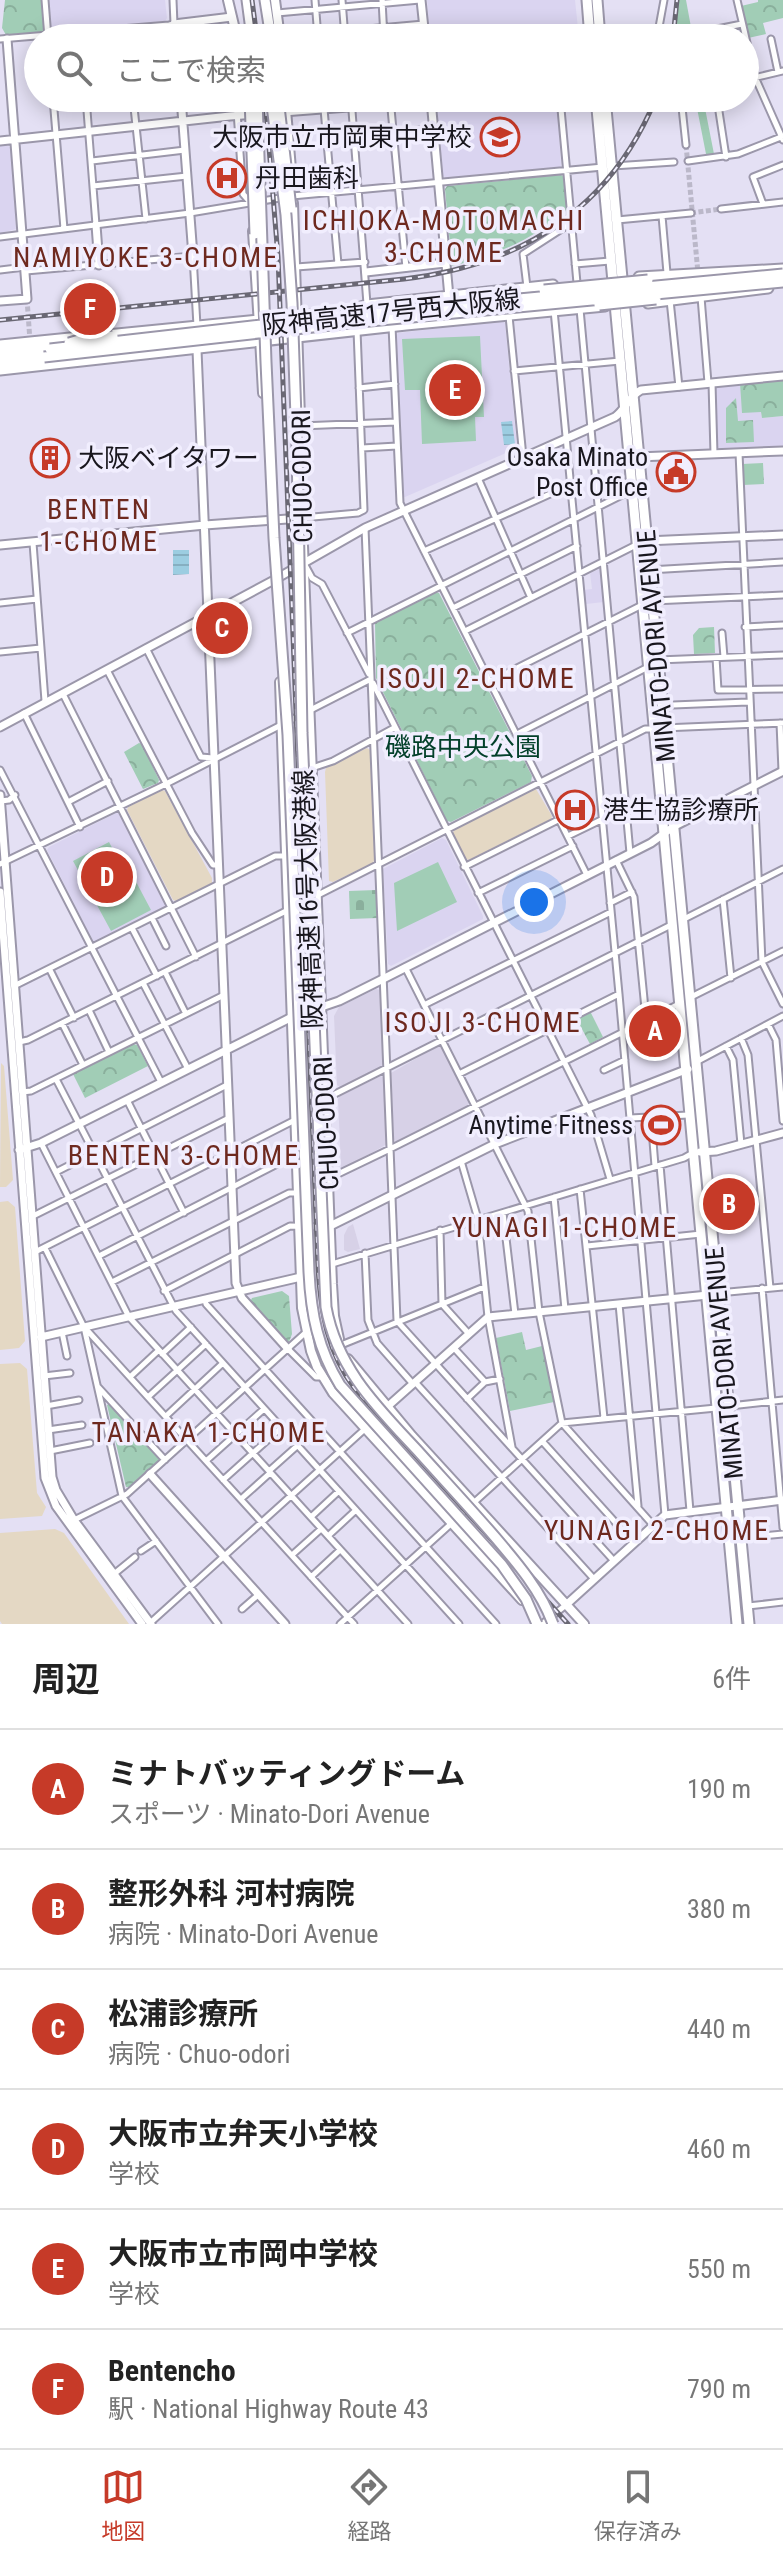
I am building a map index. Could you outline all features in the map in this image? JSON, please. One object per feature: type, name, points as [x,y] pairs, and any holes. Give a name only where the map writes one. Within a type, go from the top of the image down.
[{"type":"highway","points":[[244,0],[245,24]]},
{"type":"highway","points":[[244,0],[249,24]]},
{"type":"highway","points":[[263,0],[266,24]]},
{"type":"highway","points":[[587,0],[589,24]]},
{"type":"highway","points":[[597,0],[599,24]]},
{"type":"highway","points":[[249,112],[253,210],[263,286]]},
{"type":"highway","name":"阪神高速16号大阪港線","points":[[257,112],[274,538],[289,750],[313,1319],[323,1353],[340,1385],[492,1553],[542,1624]]},
{"type":"highway","name":"阪神高速16号大阪港線","points":[[273,112],[286,215],[292,303],[303,780],[322,1246],[328,1319],[337,1348],[353,1376],[380,1411],[512,1557],[538,1593],[553,1624]]},
{"type":"highway","points":[[280,112],[291,195],[292,303]]},
{"type":"highway","name":"MINATO-DORI AVENUE","points":[[598,112],[617,220],[617,279],[638,457],[642,543],[685,1000],[686,1070],[737,1624]]},
{"type":"highway","name":"MINATO-DORI AVENUE","points":[[605,112],[610,261],[617,279]]},
{"type":"highway","points":[[0,345],[350,311],[667,273],[783,270]]},
{"type":"highway","name":"阪神高速17号西大阪線","points":[[0,354],[50,349],[82,339],[125,335],[173,336],[783,270]]},
{"type":"highway","points":[[368,307],[507,297],[547,289],[634,280],[722,279]]},
{"type":"highway","points":[[0,370],[392,326],[670,300],[782,285]]},
{"type":"highway","name":"阪神高速17号西大阪線","points":[[0,361],[711,288],[782,285]]},
{"type":"highway","points":[[406,325],[421,319],[639,301],[711,288]]},
{"type":"highway","name":"MINATO-DORI AVENUE","points":[[620,305],[620,361],[632,490],[649,570],[648,603]]},
{"type":"highway","points":[[326,312],[313,320],[313,328],[328,334]]},
{"type":"highway","points":[[62,339],[84,342],[202,330],[222,335],[226,347]]},
{"type":"highway","name":"MINATO-DORI AVENUE","points":[[685,1000],[696,1063],[749,1624]]},
{"type":"main road","points":[[228,0],[232,22]]},
{"type":"main road","points":[[275,0],[278,24]]},
{"type":"main road","name":"CHUO-ODORI","points":[[244,112],[280,649],[296,1159],[305,1333],[317,1367],[333,1393],[453,1522],[542,1624]]},
{"type":"main road","name":"CHUO-ODORI","points":[[286,112],[299,338],[302,518],[334,1316],[341,1345],[350,1361],[387,1407],[584,1624]]},
{"type":"street","points":[[45,0],[47,24]]},
{"type":"street","points":[[173,0],[174,24],[232,22]]},
{"type":"street","points":[[315,0],[317,24]]},
{"type":"street","points":[[277,13],[342,4],[421,0],[424,24]]},
{"type":"street","points":[[660,24],[664,0]]},
{"type":"street","points":[[737,0],[742,24]]},
{"type":"street","points":[[382,2],[383,24]]},
{"type":"street","points":[[342,4],[344,24]]},
{"type":"street","points":[[0,301],[27,299],[16,139],[4,39],[24,38]]},
{"type":"street","points":[[759,76],[781,72],[771,39]]},
{"type":"street","points":[[688,161],[726,157],[782,139],[759,86]]},
{"type":"street","points":[[54,112],[64,229]]},
{"type":"street","points":[[87,112],[99,265]]},
{"type":"street","points":[[134,112],[146,219]]},
{"type":"street","points":[[182,112],[197,326]]},
{"type":"street","points":[[0,141],[286,112]]},
{"type":"street","points":[[323,112],[338,264]]},
{"type":"street","points":[[352,112],[368,307]]},
{"type":"street","points":[[391,112],[406,268]]},
{"type":"street","points":[[432,112],[449,297]]},
{"type":"street","points":[[561,112],[577,283]]},
{"type":"street","points":[[682,112],[686,145]]},
{"type":"street","points":[[719,112],[726,157]]},
{"type":"street","points":[[353,135],[434,129]]},
{"type":"street","points":[[92,161],[185,150]]},
{"type":"street","points":[[0,237],[190,213],[292,196],[674,162]]},
{"type":"street","points":[[763,204],[753,177],[783,165]]},
{"type":"street","points":[[93,186],[187,176]]},
{"type":"street","points":[[721,209],[783,202]]},
{"type":"street","points":[[617,220],[691,213]]},
{"type":"street","points":[[662,216],[667,273]]},
{"type":"street","points":[[527,288],[523,254],[571,223]]},
{"type":"street","points":[[0,270],[193,256]]},
{"type":"street","points":[[575,264],[610,261]]},
{"type":"street","points":[[296,267],[365,262]]},
{"type":"street","points":[[366,272],[445,263]]},
{"type":"street","points":[[698,273],[714,454]]},
{"type":"street","points":[[670,300],[679,387]]},
{"type":"street","points":[[579,308],[630,853]]},
{"type":"street","points":[[554,310],[665,1515]]},
{"type":"street","points":[[509,316],[523,458]]},
{"type":"street","points":[[392,326],[400,503],[587,875]]},
{"type":"street","points":[[0,545],[362,512],[357,330]]},
{"type":"street","points":[[197,350],[234,1255],[242,1298],[316,1377],[323,1377]]},
{"type":"street","points":[[514,371],[620,361]]},
{"type":"street","points":[[0,727],[365,528],[591,428],[625,410],[632,395],[641,390],[783,376]]},
{"type":"street","points":[[359,388],[395,384]]},
{"type":"street","points":[[301,426],[396,422]]},
{"type":"street","points":[[362,448],[397,446]]},
{"type":"street","points":[[638,457],[783,451]]},
{"type":"street","points":[[739,453],[762,962],[783,1004]]},
{"type":"street","points":[[478,478],[531,598]]},
{"type":"street","points":[[424,551],[570,485]]},
{"type":"street","points":[[347,633],[632,490]]},
{"type":"street","points":[[365,528],[397,1321],[614,1561]]},
{"type":"street","points":[[465,631],[642,543],[783,535]]},
{"type":"street","points":[[33,543],[45,701]]},
{"type":"street","points":[[453,608],[577,546]]},
{"type":"street","points":[[304,561],[312,578],[322,584],[591,1115],[610,1179]]},
{"type":"street","points":[[649,570],[783,562]]},
{"type":"street","points":[[491,681],[648,603],[783,595]]},
{"type":"street","points":[[0,603],[37,599]]},
{"type":"street","points":[[745,627],[783,625]]},
{"type":"street","points":[[722,633],[724,657]]},
{"type":"street","points":[[0,652],[41,648]]},
{"type":"street","points":[[146,648],[201,757],[214,758]]},
{"type":"street","points":[[517,734],[653,663],[783,655]]},
{"type":"street","points":[[716,658],[718,690],[783,689]]},
{"type":"street","points":[[107,669],[206,858],[213,865],[219,865]]},
{"type":"street","points":[[3,864],[371,679]]},
{"type":"street","points":[[62,692],[196,957]]},
{"type":"street","points":[[673,705],[748,702]]},
{"type":"street","points":[[24,713],[80,827]]},
{"type":"street","points":[[19,1042],[196,957],[288,910],[294,902],[309,902],[645,729],[782,723],[782,771],[630,853],[383,979],[292,1017],[23,1150]]},
{"type":"street","points":[[311,768],[333,761],[394,728]]},
{"type":"street","points":[[0,770],[161,1082]]},
{"type":"street","points":[[68,802],[108,781]]},
{"type":"street","points":[[15,795],[9,800],[0,798],[3,864],[19,1042],[23,1150],[52,1477],[71,1521],[148,1624]]},
{"type":"street","points":[[464,867],[560,819]]},
{"type":"street","points":[[568,836],[601,820]]},
{"type":"street","points":[[478,893],[573,846]]},
{"type":"street","points":[[14,986],[275,856],[286,856]]},
{"type":"street","points":[[616,860],[632,892],[646,1019]]},
{"type":"street","points":[[34,1253],[295,1121],[302,1110],[318,1108],[325,1099],[783,869]]},
{"type":"street","points":[[0,892],[23,1150],[45,1478],[52,1500],[114,1574],[148,1624]]},
{"type":"street","points":[[610,903],[632,892]]},
{"type":"street","points":[[723,899],[731,978]]},
{"type":"street","points":[[424,1005],[611,912]]},
{"type":"street","points":[[152,918],[166,946]]},
{"type":"street","points":[[132,928],[157,976]]},
{"type":"street","points":[[329,1175],[338,1174],[390,1149],[783,951]]},
{"type":"street","points":[[405,967],[528,1211],[539,1312],[562,1423],[653,1525]]},
{"type":"street","points":[[50,970],[74,1018]]},
{"type":"street","points":[[165,972],[186,1014]]},
{"type":"street","points":[[143,983],[188,1069]]},
{"type":"street","points":[[459,1074],[619,994]]},
{"type":"street","points":[[22,1092],[56,1079],[224,995]]},
{"type":"street","points":[[89,1010],[109,1052]]},
{"type":"street","points":[[164,1291],[290,1226],[330,1226],[495,1144],[686,1070],[783,1016]]},
{"type":"street","points":[[62,1023],[83,1065]]},
{"type":"street","points":[[768,1024],[776,1040],[781,1068],[783,1121]]},
{"type":"street","points":[[741,1038],[748,1055],[770,1288]]},
{"type":"street","points":[[726,1046],[733,1060],[741,1144]]},
{"type":"street","points":[[604,1070],[625,1060]]},
{"type":"street","points":[[56,1079],[173,1306],[459,1624]]},
{"type":"street","points":[[56,1172],[227,1085]]},
{"type":"street","points":[[127,1100],[184,1213]]},
{"type":"street","points":[[630,1118],[691,1115]]},
{"type":"street","points":[[651,1117],[667,1237],[690,1511]]},
{"type":"street","points":[[31,1216],[229,1118]]},
{"type":"street","points":[[41,1337],[301,1277],[308,1271],[324,1269],[365,1253],[658,1166],[694,1152],[783,1133]]},
{"type":"street","points":[[41,1143],[129,1317],[408,1624]]},
{"type":"street","points":[[99,1256],[283,1161],[296,1159]]},
{"type":"street","points":[[461,1161],[478,1219],[488,1317],[513,1449]]},
{"type":"street","points":[[580,1189],[604,1418]]},
{"type":"street","points":[[112,1282],[289,1193],[298,1193]]},
{"type":"street","points":[[554,1197],[565,1309]]},
{"type":"street","points":[[503,1213],[515,1314]]},
{"type":"street","points":[[440,1230],[442,1304],[469,1334]]},
{"type":"street","points":[[587,1246],[701,1234]]},
{"type":"street","points":[[45,1248],[84,1327],[122,1496],[218,1624]]},
{"type":"street","points":[[365,1253],[368,1320],[377,1343],[594,1579]]},
{"type":"street","points":[[341,1345],[484,1287]]},
{"type":"street","points":[[148,1624],[488,1317],[783,1287]]},
{"type":"street","points":[[762,1288],[783,1528]]},
{"type":"street","points":[[205,1300],[496,1624]]},
{"type":"street","points":[[619,1304],[638,1507]]},
{"type":"street","points":[[84,1327],[354,1624]]},
{"type":"street","points":[[130,1377],[191,1327]]},
{"type":"street","points":[[62,1332],[67,1356]]},
{"type":"street","points":[[71,1521],[122,1496],[150,1474],[305,1333]]},
{"type":"street","points":[[35,1354],[41,1337]]},
{"type":"street","points":[[148,1397],[206,1344]]},
{"type":"street","points":[[454,1348],[485,1382]]},
{"type":"street","points":[[166,1416],[223,1363]]},
{"type":"street","points":[[44,1376],[70,1373]]},
{"type":"street","points":[[467,1399],[485,1382],[500,1379]]},
{"type":"street","points":[[97,1386],[165,1460]]},
{"type":"street","points":[[46,1406],[79,1400]]},
{"type":"street","points":[[729,1406],[783,1400]]},
{"type":"street","points":[[340,1624],[562,1423],[717,1408]]},
{"type":"street","points":[[206,1461],[264,1409]]},
{"type":"street","points":[[48,1430],[82,1425]]},
{"type":"street","points":[[223,1480],[281,1428]]},
{"type":"street","points":[[542,1441],[634,1543]]},
{"type":"street","points":[[50,1451],[90,1443]]},
{"type":"street","points":[[241,1499],[297,1446]]},
{"type":"street","points":[[150,1474],[285,1624]]},
{"type":"street","points":[[311,1517],[339,1491]]},
{"type":"street","points":[[542,1624],[665,1515],[782,1500]]},
{"type":"street","points":[[328,1536],[356,1510]]},
{"type":"street","points":[[292,1555],[321,1529]]},
{"type":"street","points":[[740,1538],[783,1534]]},
{"type":"street","points":[[141,1551],[156,1541]]},
{"type":"street","points":[[311,1577],[340,1550]]},
{"type":"street","points":[[114,1574],[135,1557]]},
{"type":"street","points":[[242,1609],[258,1595]]},
{"type":"street","points":[[747,1606],[783,1602]]},
{"type":"shaded area","points":[[48,0],[165,0],[165,21],[51,24]]},
{"type":"shaded area","points":[[427,0],[575,0],[578,24],[429,24]]},
{"type":"shaded area","name":"大阪市立市岡東中学校","points":[[437,112],[558,112],[561,167],[443,176]]},
{"type":"shaded area","points":[[0,146],[11,148],[16,229],[0,233]]},
{"type":"shaded area","points":[[503,321],[517,446],[402,496],[396,335]]},
{"type":"shaded area","points":[[740,383],[762,418],[783,416],[783,448],[717,451],[714,386]]},
{"type":"shaded area","points":[[599,569],[604,602],[586,604],[584,590],[592,589],[590,573]]},
{"type":"shaded area","points":[[367,748],[370,750],[375,858],[373,863],[333,882],[329,881],[326,768]]},
{"type":"shaded area","points":[[536,789],[551,819],[466,859],[453,833],[454,829]]},
{"type":"shaded area","points":[[162,790],[212,878],[212,883],[176,901],[127,810]]},
{"type":"shaded area","points":[[116,813],[120,814],[166,904],[164,908],[96,942],[47,850]]},
{"type":"shaded area","points":[[442,838],[446,840],[483,919],[391,966],[388,964],[383,869]]},
{"type":"shaded area","points":[[376,989],[380,990],[382,1066],[340,1087],[337,1085],[334,1016],[339,1007]]},
{"type":"shaded area","points":[[438,1046],[442,1048],[469,1102],[468,1106],[397,1142],[394,1140],[391,1073]]},
{"type":"shaded area","points":[[1,1063],[4,1066],[13,1180],[6,1187],[0,1187]]},
{"type":"shaded area","points":[[383,1077],[387,1144],[344,1169],[341,1167],[338,1099]]},
{"type":"shaded area","points":[[8,1201],[15,1207],[25,1341],[19,1348],[0,1350],[0,1202]]},
{"type":"shaded area","points":[[353,1224],[360,1249],[348,1252],[344,1250],[344,1235]]},
{"type":"shaded area","points":[[20,1363],[27,1369],[37,1493],[46,1507],[42,1516],[0,1519],[0,1364]]},
{"type":"shaded area","points":[[55,1529],[64,1533],[129,1624],[2,1624],[0,1533]]},
{"type":"green space","points":[[5,0],[42,0],[44,24],[24,24],[24,34],[6,35],[2,28]]},
{"type":"green space","points":[[679,0],[686,0],[690,24],[676,24]]},
{"type":"green space","points":[[783,0],[783,18],[763,23],[766,34],[759,36],[759,24],[745,24],[741,6]]},
{"type":"green space","points":[[698,112],[706,112],[714,154],[706,154]]},
{"type":"green space","points":[[564,177],[567,209],[555,220],[513,245],[452,266],[447,186]]},
{"type":"green space","points":[[480,336],[484,417],[475,417],[476,441],[422,444],[420,390],[405,390],[402,339]]},
{"type":"green space","points":[[783,379],[783,416],[762,418],[761,412],[742,413],[740,383]]},
{"type":"green space","points":[[736,398],[738,421],[753,420],[754,442],[726,443],[726,408]]},
{"type":"green space","points":[[763,463],[764,484],[743,485],[742,464]]},
{"type":"green space","name":"磯路中央公園","points":[[436,592],[532,776],[531,782],[451,822],[447,821],[376,678],[375,623]]},
{"type":"green space","points":[[714,627],[715,653],[694,654],[693,635],[699,628]]},
{"type":"green space","points":[[139,743],[159,780],[143,789],[124,752]]},
{"type":"green space","points":[[109,842],[120,863],[125,861],[151,910],[111,931],[73,861]]},
{"type":"green space","points":[[438,862],[457,902],[397,931],[394,883]]},
{"type":"green space","points":[[376,890],[377,918],[350,919],[349,891]]},
{"type":"green space","points":[[590,1011],[603,1037],[590,1044],[576,1018]]},
{"type":"green space","points":[[133,1044],[137,1045],[148,1066],[85,1098],[73,1074]]},
{"type":"green space","points":[[282,1291],[289,1296],[292,1334],[289,1342],[250,1302],[252,1298]]},
{"type":"green space","points":[[522,1332],[526,1350],[542,1346],[554,1402],[510,1411],[496,1338]]},
{"type":"green space","points":[[110,1403],[159,1457],[129,1487],[126,1487],[107,1405]]},
{"type":"water","points":[[512,421],[515,444],[504,445],[501,422]]},
{"type":"water","points":[[173,550],[189,550],[189,574],[173,575]]},
{"type":"tunnel","points":[[686,145],[698,273]]},
{"type":"tunnel","points":[[691,213],[721,209]]},
{"type":"tunnel","points":[[27,299],[30,341]]},
{"type":"railway","points":[[252,0],[255,24]]},
{"type":"railway","points":[[674,24],[677,0]]},
{"type":"railway","points":[[266,112],[278,257],[318,1268],[327,1332],[338,1361],[355,1389],[568,1624]]},
{"type":"railway","points":[[0,320],[404,279],[486,261],[523,245],[557,225],[587,201],[614,172],[649,112]]},
{"type":"place","name":"大阪市立市岡東中学校","points":[[500,137]]},
{"type":"place","name":"丹田歯科","points":[[227,178]]},
{"type":"place","name":"Bentencho","points":[[90,309]]},
{"type":"place","name":"大阪市立市岡中学校","points":[[455,390]]},
{"type":"place","name":"大阪ベイタワー","points":[[50,458]]},
{"type":"place","name":"Osaka Minato Post Office","points":[[676,472]]},
{"type":"place","name":"松浦診療所","points":[[222,628]]},
{"type":"place","name":"港生協診療所","points":[[575,810]]},
{"type":"place","name":"大阪市立弁天小学校","points":[[107,877]]},
{"type":"place","name":"ミナトバッティングドーム","points":[[655,1031]]},
{"type":"place","name":"Anytime Fitness","points":[[661,1125]]},
{"type":"place","name":"整形外科 河村病院","points":[[729,1204]]},
{"type":"district","name":"ICHIOKA-MOTOMACHI 3-CHOME","points":[[444,236]]},
{"type":"district","name":"NAMIYOKE 3-CHOME","points":[[146,257]]},
{"type":"district","name":"BENTEN 1-CHOME","points":[[99,525]]},
{"type":"district","name":"ISOJI 2-CHOME","points":[[477,678]]},
{"type":"district","name":"ISOJI 3-CHOME","points":[[483,1022]]},
{"type":"district","name":"BENTEN 3-CHOME","points":[[184,1155]]},
{"type":"district","name":"YUNAGI 1-CHOME","points":[[565,1227]]},
{"type":"district","name":"TANAKA 1-CHOME","points":[[209,1432]]},
{"type":"district","name":"YUNAGI 2-CHOME","points":[[657,1530]]}]
